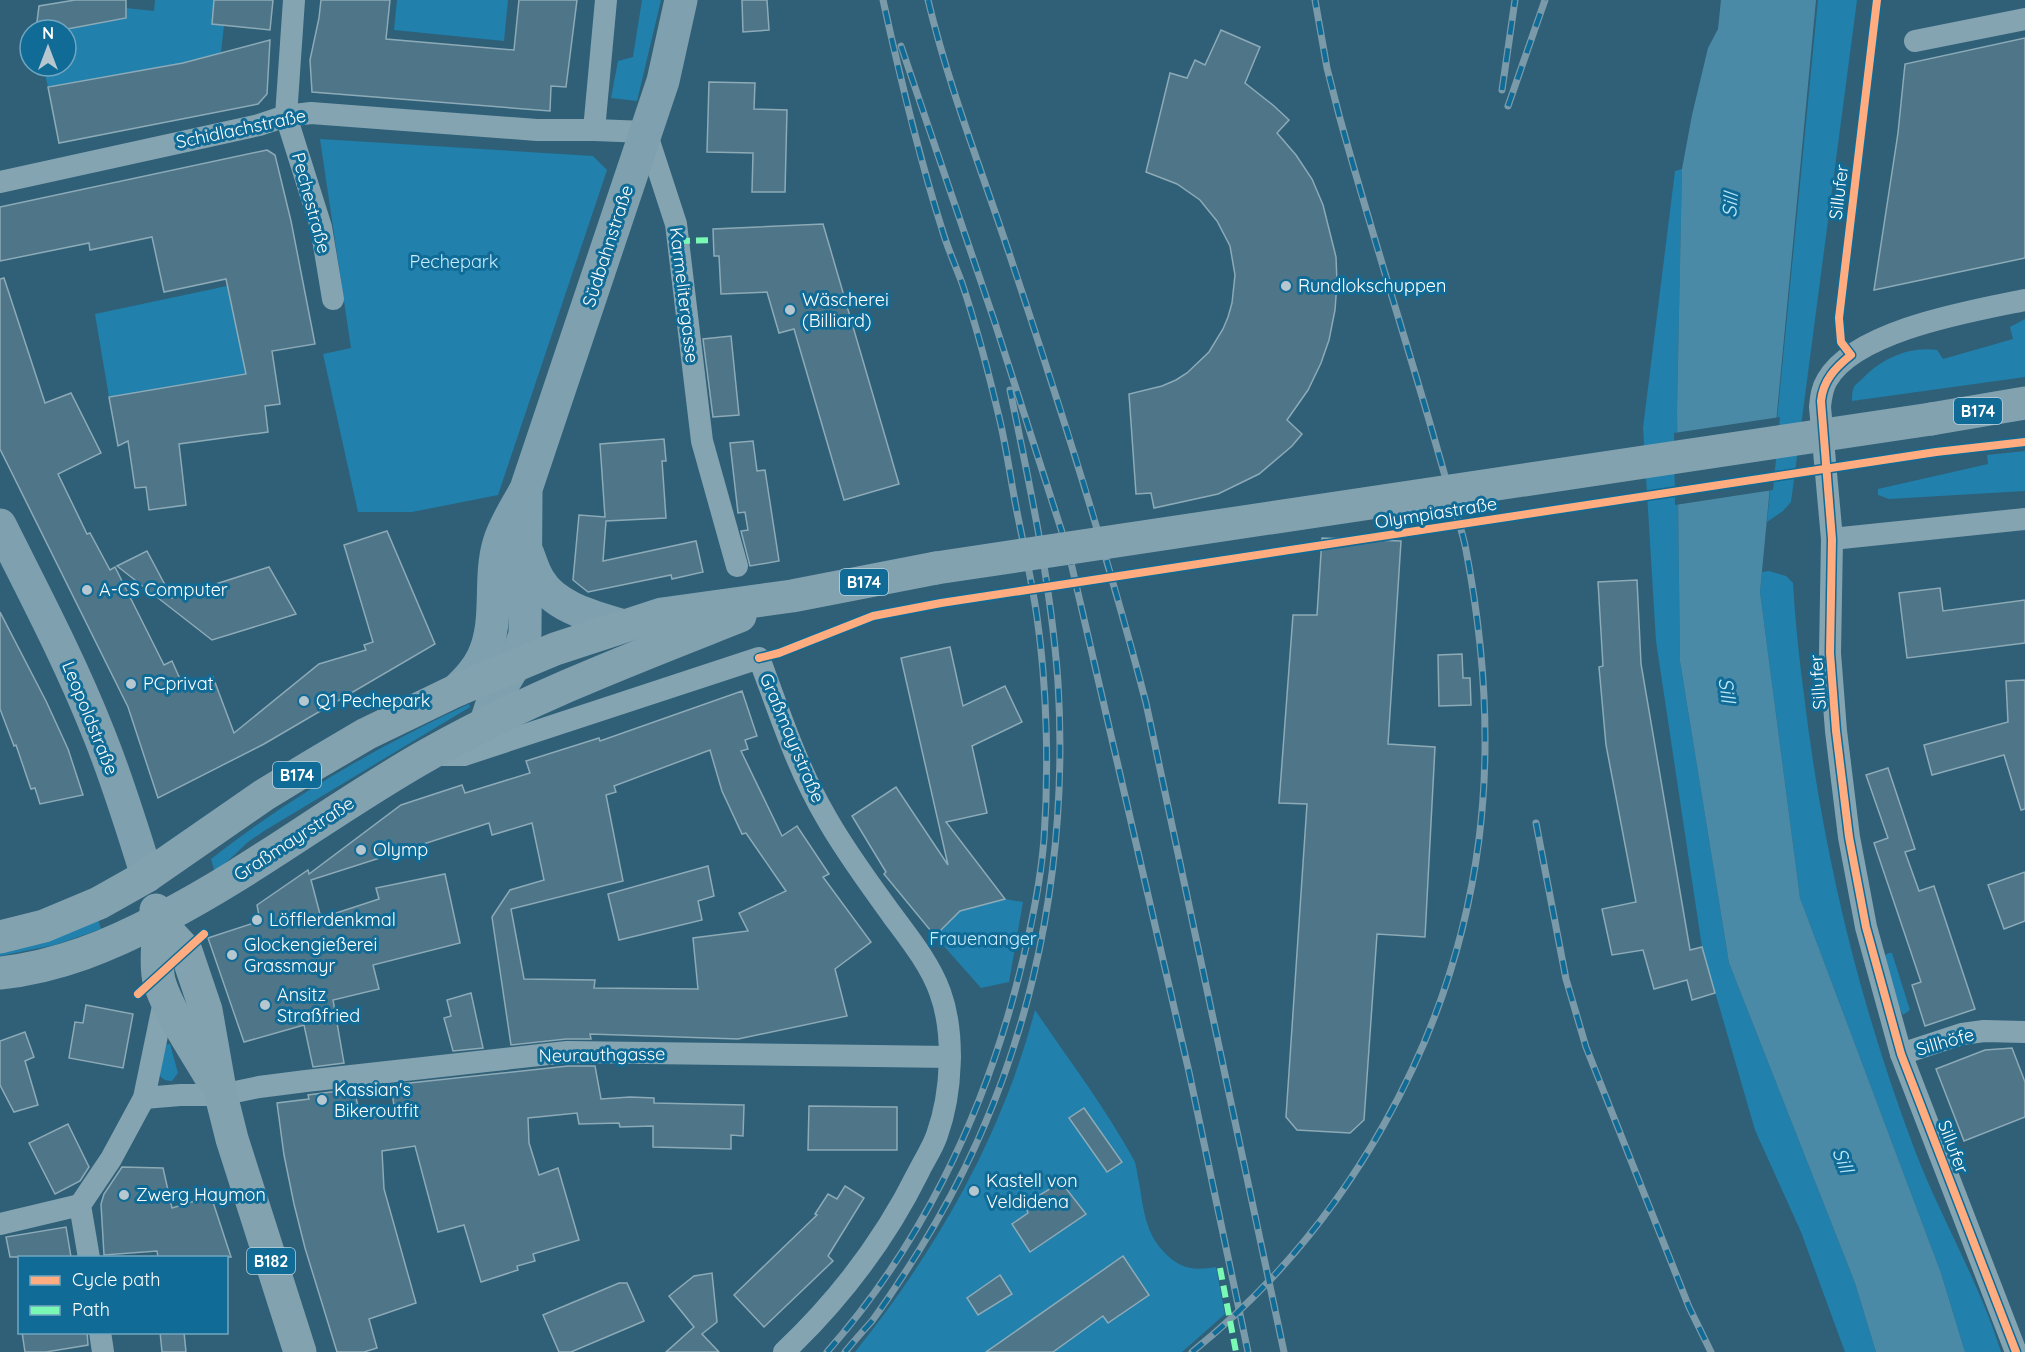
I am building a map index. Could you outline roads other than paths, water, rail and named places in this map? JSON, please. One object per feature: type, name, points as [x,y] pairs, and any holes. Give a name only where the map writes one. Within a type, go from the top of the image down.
[{"type":"main road","name":"Olympiastraße","points":[[936,568],[2025,403]]},
{"type":"main road","name":"Graßmayrstraße","points":[[147,876],[264,795],[393,720],[555,649],[662,614],[792,596],[936,568]]},
{"type":"main road","name":"Graßmayrstraße","points":[[158,921],[216,890],[331,814],[427,755],[485,725],[607,668],[792,596]]},
{"type":"main road","name":"Leopoldstraße","points":[[147,876],[158,921],[158,977],[168,1001],[221,1095]]},
{"type":"main road","name":"B174","points":[[0,938],[44,927],[81,912],[147,876]]},
{"type":"main road","name":"Leopoldstraße","points":[[158,921],[186,951],[206,1011],[221,1095],[232,1139],[300,1352]]},
{"type":"main road","name":"B174","points":[[0,973],[45,966],[69,959],[111,944],[158,921]]},
{"type":"street","name":"Pechestraße","points":[[294,0],[286,116],[321,227],[333,299]]},
{"type":"street","points":[[606,0],[594,130],[646,132]]},
{"type":"street","name":"Südbahnstraße","points":[[526,489],[663,81],[681,0]]},
{"type":"street","points":[[1915,41],[2025,19]]},
{"type":"street","name":"Schidlachstraße","points":[[0,182],[286,116],[311,113],[537,130],[594,130]]},
{"type":"street","name":"Karmelitergasse","points":[[646,132],[676,224],[702,441],[737,566]]},
{"type":"street","name":"Sillufer","points":[[2016,1352],[1901,1054],[1866,927],[1850,837],[1836,731],[1830,653],[1832,539],[1821,401],[1822,389],[1828,378],[1851,355],[1885,337],[1934,320],[2025,300]]},
{"type":"street","points":[[485,725],[493,701],[514,666],[525,634],[526,489]]},
{"type":"street","points":[[457,690],[473,673],[488,645],[499,542],[526,489]]},
{"type":"street","points":[[1832,539],[2025,519]]},
{"type":"street","name":"Leopoldstraße","points":[[0,525],[63,651],[98,732],[130,819],[147,876]]},
{"type":"street","points":[[527,551],[540,582],[561,602],[585,614],[624,626]]},
{"type":"street","name":"Graßmayrstraße","points":[[427,755],[464,755],[759,658],[796,753],[826,817],[859,869],[918,950],[939,990],[948,1021],[950,1057]]},
{"type":"street","points":[[0,1224],[80,1205],[111,1160],[144,1098],[162,1011],[168,1001]]},
{"type":"street","name":"Sillhöfe","points":[[1901,1054],[1962,1034],[1984,1031],[2025,1032]]},
{"type":"street","name":"Neurauthgasse","points":[[144,1098],[221,1095],[306,1081],[567,1053],[950,1057]]},
{"type":"street","points":[[784,1352],[848,1284],[883,1236],[911,1188],[937,1135],[946,1097],[950,1057]]},
{"type":"street","points":[[80,1205],[89,1256]]},
{"type":"street","points":[[100,1334],[103,1352]]},
{"type":"water","name":"Sill","points":[[1721,0],[1816,0],[1760,592],[1800,898],[1941,1273],[1965,1352],[1876,1352],[1855,1283],[1729,963],[1680,661],[1677,410],[1682,169],[1708,48],[1718,29]]},
{"type":"railway","points":[[827,1352],[860,1312],[918,1226],[943,1180],[985,1086],[1002,1037],[1030,932],[1040,876],[1046,812],[1046,728],[1037,617],[1002,432],[973,317],[944,236],[925,172],[883,0]]},
{"type":"railway","points":[[928,0],[957,102],[1084,484],[1146,703],[1284,1352]]},
{"type":"railway","points":[[1192,1352],[1248,1302],[1299,1247],[1345,1187],[1385,1123],[1418,1056],[1446,986],[1466,913],[1483,803],[1484,694],[1477,621],[1465,544],[1339,115],[1327,68],[1315,0]]},
{"type":"railway","points":[[1502,90],[1515,0]]},
{"type":"railway","points":[[1508,106],[1545,0]]},
{"type":"railway","points":[[901,46],[995,323],[1069,554],[1189,1072],[1248,1352]]},
{"type":"railway","points":[[845,1352],[872,1321],[920,1249],[957,1184],[988,1117],[1013,1048],[1033,977],[1048,904],[1056,831],[1060,757],[1058,682],[1045,572],[1010,390]]},
{"type":"railway","points":[[1536,823],[1566,979],[1586,1047],[1689,1307],[1711,1352]]},
{"type":"place","name":"Rundlokschuppen","points":[[1286,286]]},
{"type":"place","name":"Wäscherei (Billiard)","points":[[790,310]]},
{"type":"place","name":"A-CS Computer","points":[[87,590]]},
{"type":"place","name":"PCprivat","points":[[131,684]]},
{"type":"place","name":"Q1 Pechepark","points":[[304,701]]},
{"type":"place","name":"Olymp","points":[[361,850]]},
{"type":"place","name":"Löfflerdenkmal","points":[[257,920]]},
{"type":"place","name":"Glockengießerei Grassmayr","points":[[232,955]]},
{"type":"place","name":"Ansitz Straßfried","points":[[265,1005]]},
{"type":"place","name":"Kassian's Bikeroutfit","points":[[322,1100]]},
{"type":"place","name":"Kastell von Veldidena","points":[[974,1191]]},
{"type":"place","name":"Zwerg Haymon","points":[[124,1195]]},
{"type":"park label","name":"Pechepark","points":[[454,262]]},
{"type":"park label","name":"Frauenanger","points":[[983,939]]}]
